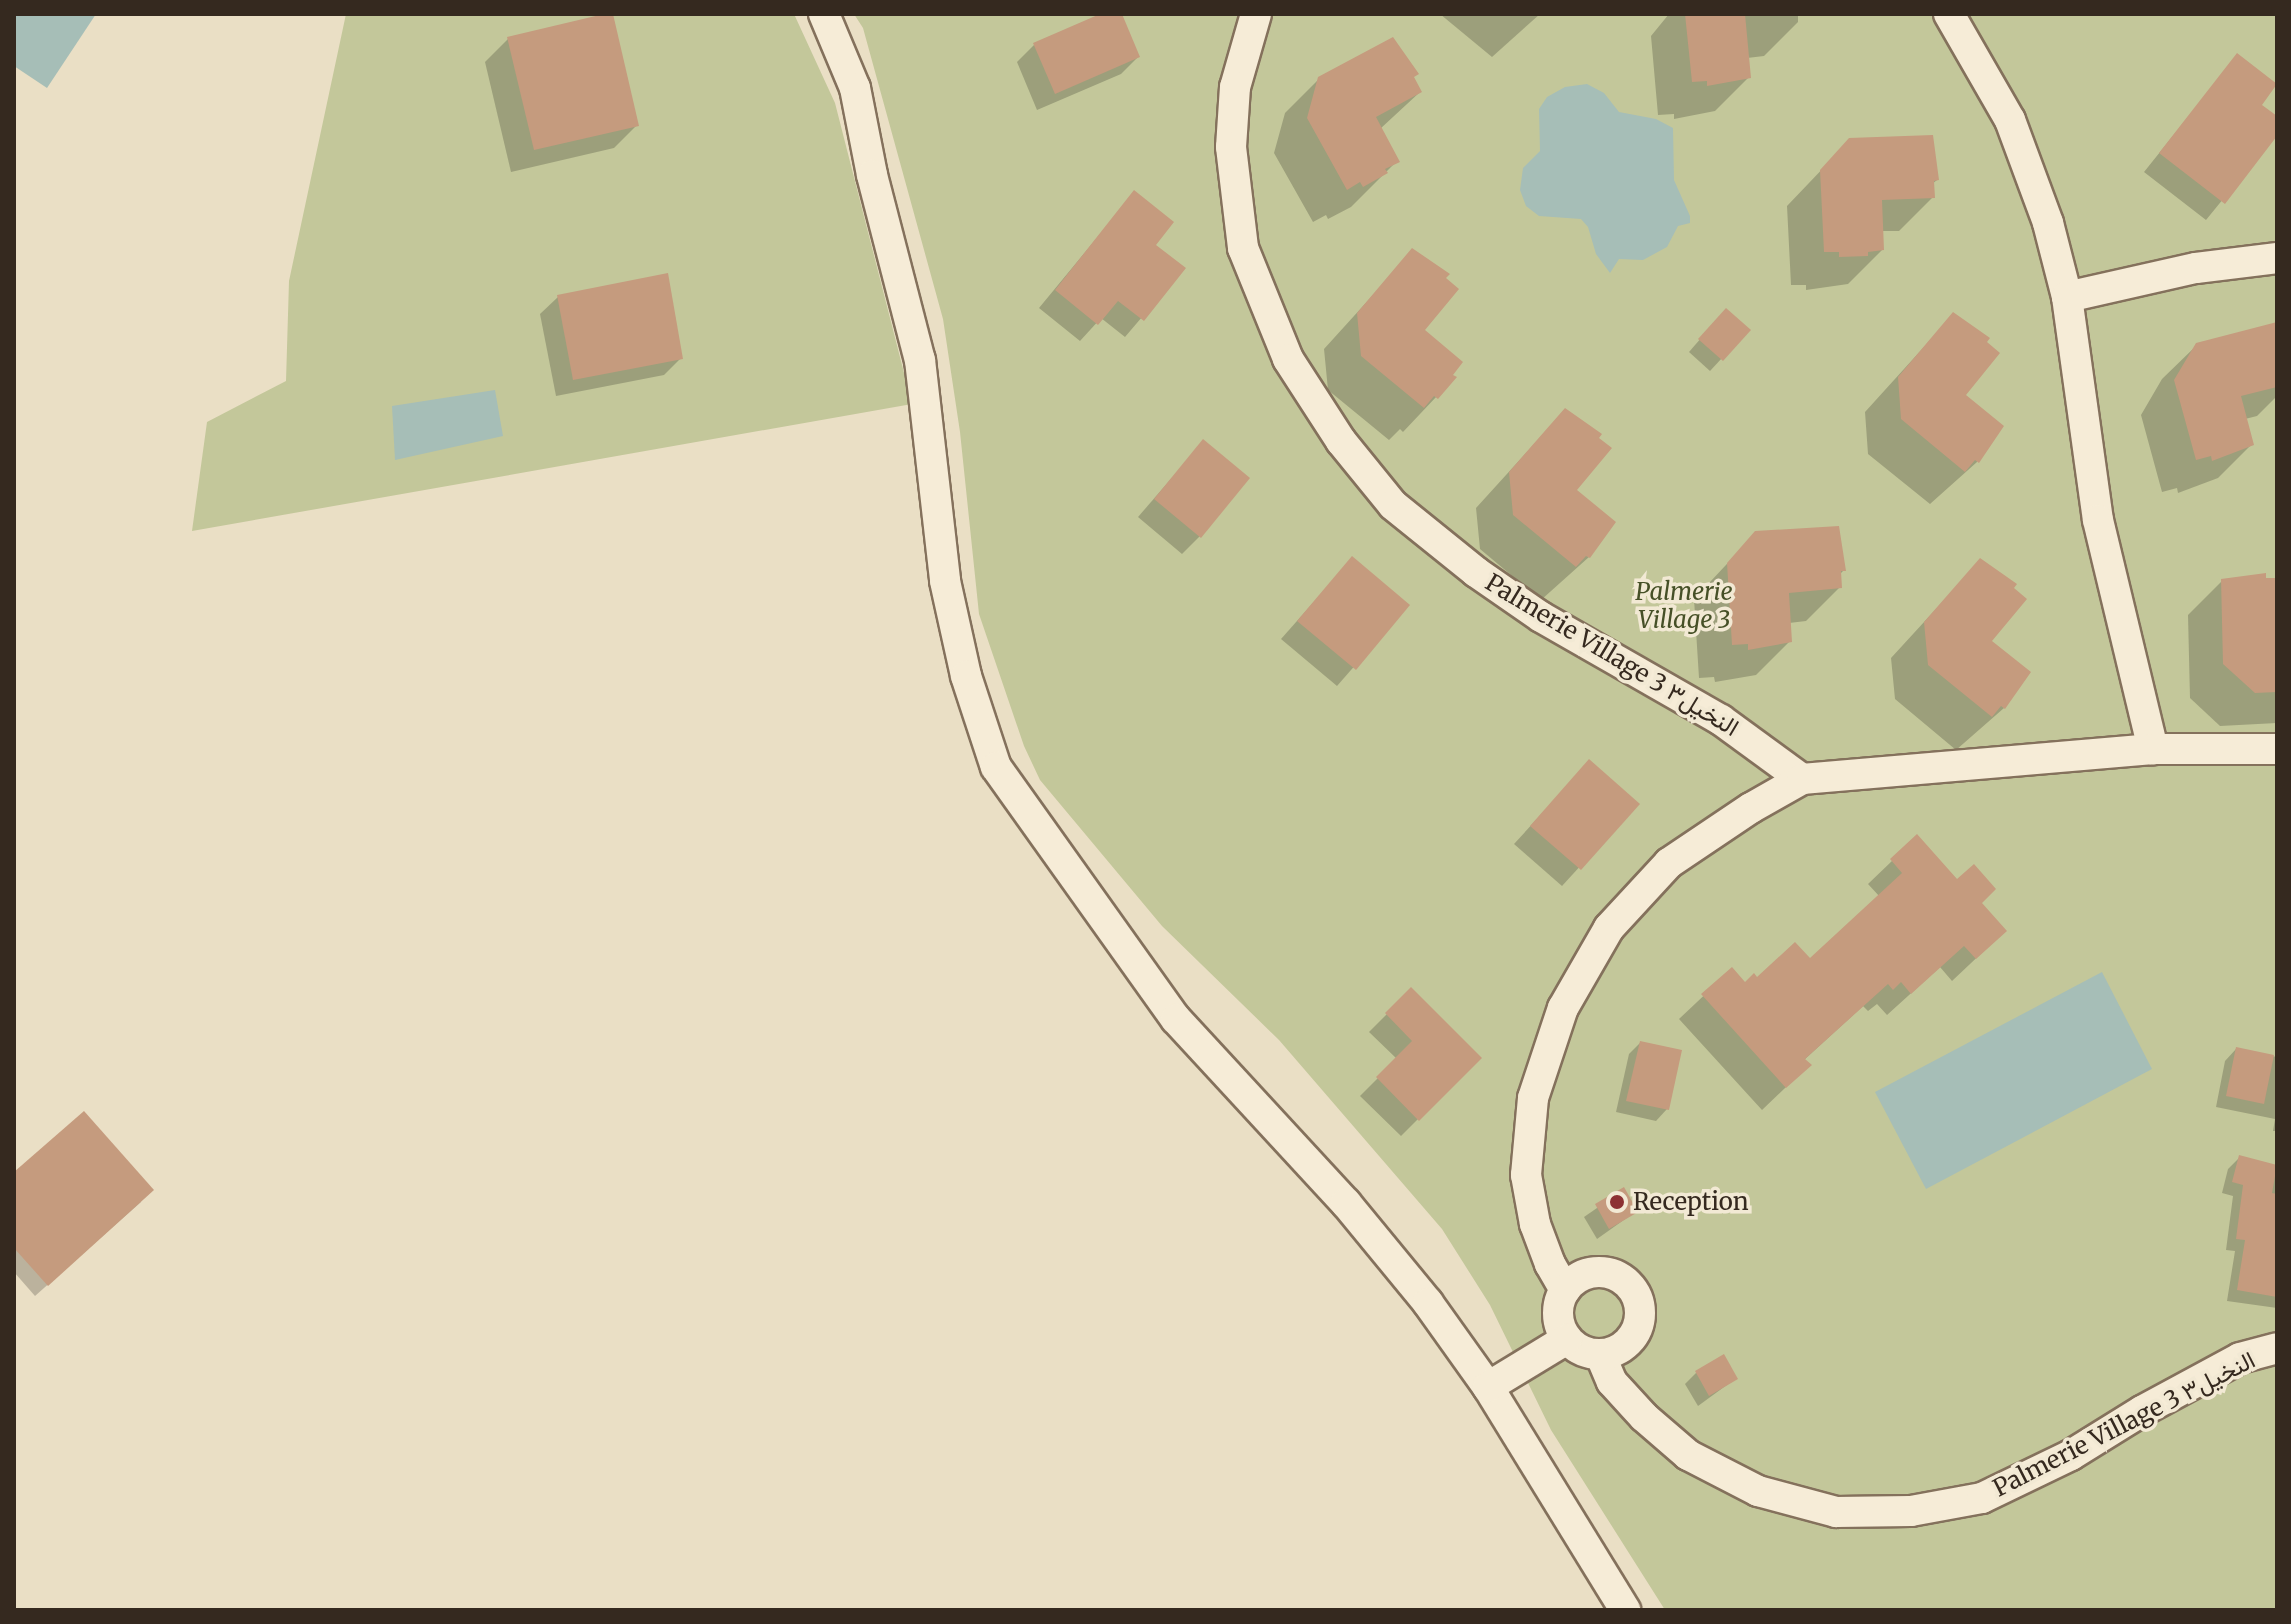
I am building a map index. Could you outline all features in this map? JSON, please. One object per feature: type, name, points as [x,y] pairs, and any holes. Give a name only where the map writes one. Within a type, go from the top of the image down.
[{"type":"street","points":[[824,14],[855,88],[872,175],[920,360],[945,581],[966,676],[996,767],[1176,1019],[1346,1203],[1428,1303],[1488,1387],[1625,1610]]},
{"type":"street","name":"Palmerie Village 3 النخيل٣","points":[[1256,14],[1235,87],[1231,147],[1243,248],[1288,359],[1341,441],[1393,505],[1476,572],[1541,617],[1721,720],[1802,779]]},
{"type":"street","points":[[1949,14],[2010,120],[2048,223],[2067,297],[2098,520],[2153,749]]},
{"type":"street","points":[[2067,297],[2196,268],[2277,258]]},
{"type":"street","points":[[1565,1290],[1550,1264],[1535,1224],[1526,1175],[1533,1098],[1563,1008],[1609,928],[1669,863],[1751,808],[1802,779],[2153,749],[2277,749]]},
{"type":"street","points":[[1593,1272],[1610,1272],[1625,1280],[1636,1293],[1641,1309],[1639,1326],[1630,1341],[1617,1351],[1600,1354],[1582,1350],[1567,1339],[1559,1324],[1558,1306],[1565,1290],[1577,1278],[1593,1272]]},
{"type":"street","points":[[1488,1387],[1567,1339]]},
{"type":"street","name":"Palmerie Village 3 النخيل٣","points":[[1600,1354],[1612,1382],[1644,1417],[1688,1455],[1758,1491],[1836,1512],[1911,1511],[1982,1498],[2071,1455],[2142,1411],[2240,1358],[2277,1348]]},
{"type":"green space","points":[[346,14],[794,14],[835,103],[912,404],[192,531],[207,422],[286,381],[289,281]]},
{"type":"green space","name":"Palmerie Village 3","points":[[854,14],[2277,14],[2277,1610],[1665,1610],[1551,1430],[1490,1305],[1442,1229],[1279,1040],[1162,926],[1040,780],[1024,746],[979,614],[960,432],[943,319],[863,28]]},
{"type":"water","points":[[15,14],[96,14],[47,88],[14,66]]},
{"type":"water","points":[[1587,84],[1604,93],[1619,112],[1656,119],[1673,128],[1674,180],[1690,216],[1690,223],[1678,226],[1667,247],[1643,260],[1619,259],[1610,273],[1596,254],[1588,227],[1581,219],[1539,216],[1526,206],[1520,190],[1523,168],[1540,151],[1539,109],[1547,97],[1565,87]]},
{"type":"water","points":[[495,390],[503,436],[395,460],[392,406]]},
{"type":"water","points":[[2102,972],[2152,1069],[1926,1189],[1875,1092]]},
{"type":"building","points":[[613,14],[639,126],[534,150],[507,37]]},
{"type":"building","points":[[1100,14],[1122,14],[1140,57],[1055,94],[1033,43]]},
{"type":"building","points":[[1685,14],[1745,14],[1751,78],[1707,86],[1707,81],[1692,82]]},
{"type":"building","points":[[1393,37],[1419,74],[1414,77],[1422,92],[1376,117],[1400,162],[1385,169],[1388,173],[1363,187],[1360,182],[1347,190],[1307,118],[1318,77]]},
{"type":"building","points":[[2237,53],[2277,84],[2262,105],[2277,116],[2277,136],[2225,204],[2159,153]]},
{"type":"building","points":[[1933,135],[1939,180],[1934,181],[1935,198],[1882,200],[1884,250],[1868,252],[1868,256],[1839,257],[1839,252],[1824,252],[1820,170],[1849,138]]},
{"type":"building","points":[[1134,190],[1174,222],[1156,245],[1186,268],[1144,321],[1118,301],[1098,325],[1055,290]]},
{"type":"building","points":[[1412,248],[1450,274],[1446,278],[1459,289],[1425,330],[1463,362],[1453,375],[1457,377],[1438,399],[1434,396],[1424,408],[1361,356],[1357,313]]},
{"type":"building","points":[[668,273],[683,359],[573,380],[557,295]]},
{"type":"building","points":[[1726,308],[1751,330],[1723,361],[1698,339]]},
{"type":"building","points":[[1953,312],[1990,338],[1987,342],[2000,353],[1966,395],[2004,426],[1979,463],[1975,460],[1965,472],[1901,419],[1898,377]]},
{"type":"building","points":[[2277,322],[2277,387],[2241,396],[2254,445],[2212,461],[2211,456],[2196,460],[2174,380],[2196,343]]},
{"type":"building","points":[[1565,408],[1602,434],[1599,438],[1612,448],[1577,490],[1616,522],[1590,558],[1586,556],[1576,567],[1513,515],[1509,472]]},
{"type":"building","points":[[1203,439],[1250,478],[1201,538],[1154,499]]},
{"type":"building","points":[[1839,526],[1846,571],[1841,571],[1842,588],[1789,593],[1792,642],[1748,650],[1748,644],[1732,645],[1727,563],[1755,531]]},
{"type":"building","points":[[1352,556],[1410,605],[1356,670],[1297,621]]},
{"type":"building","points":[[1980,558],[2017,584],[2014,588],[2027,599],[1992,641],[2031,672],[2005,709],[2001,706],[1992,717],[1928,665],[1924,622]]},
{"type":"building","points":[[2266,573],[2266,578],[2277,578],[2277,692],[2255,693],[2223,664],[2221,579]]},
{"type":"building","points":[[1589,759],[1640,804],[1581,870],[1530,826]]},
{"type":"building","points":[[1917,834],[1957,879],[1974,864],[1996,889],[1982,903],[2007,931],[1976,959],[1964,946],[1911,994],[1901,982],[1893,990],[1888,984],[1805,1059],[1812,1065],[1786,1088],[1701,994],[1732,967],[1745,982],[1754,973],[1757,977],[1795,942],[1810,958],[1902,873],[1890,859]]},
{"type":"building","points":[[1411,987],[1482,1058],[1419,1121],[1376,1077],[1412,1041],[1385,1013]]},
{"type":"building","points":[[1640,1041],[1682,1050],[1669,1110],[1626,1101]]},
{"type":"building","points":[[2236,1047],[2274,1055],[2264,1104],[2226,1096]]},
{"type":"building","points":[[84,1111],[154,1190],[48,1286],[14,1248],[14,1172]]},
{"type":"building","points":[[2239,1155],[2277,1165],[2272,1193],[2277,1194],[2277,1297],[2237,1290],[2245,1240],[2236,1239],[2243,1185],[2232,1182]]},
{"type":"building","points":[[1624,1187],[1638,1212],[1609,1229],[1595,1204]]},
{"type":"building","points":[[1724,1354],[1738,1379],[1709,1396],[1695,1371]]},
{"type":"place","name":"Reception","points":[[1617,1202]]}]
